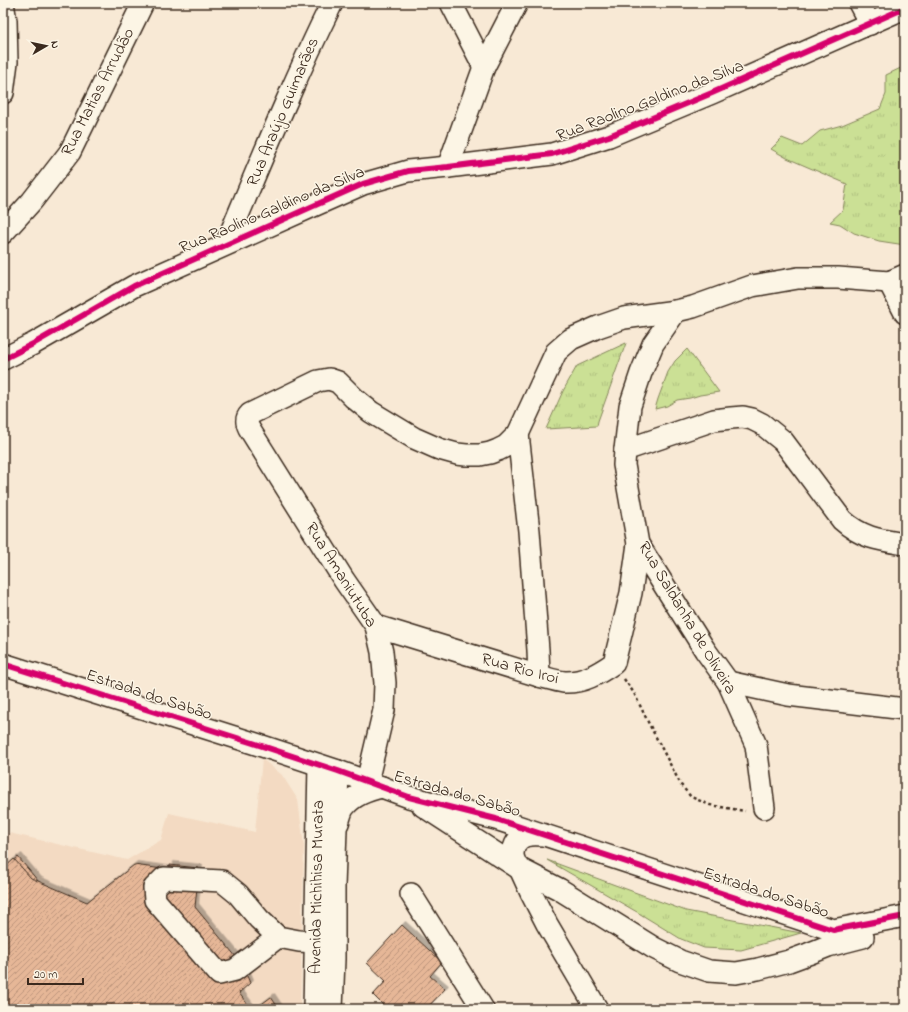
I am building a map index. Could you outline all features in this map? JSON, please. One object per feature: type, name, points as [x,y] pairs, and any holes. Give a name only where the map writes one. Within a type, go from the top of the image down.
[{"type":"street","points":[[3,3],[6,21],[7,62],[3,93]]},
{"type":"street","name":"Rua Matias Arrudão","points":[[3,233],[32,201],[70,152],[143,3]]},
{"type":"street","name":"Rua Araújo Guimarães","points":[[226,244],[286,102],[332,3]]},
{"type":"street","points":[[451,3],[484,67]]},
{"type":"street","points":[[448,167],[484,67],[517,3]]},
{"type":"street","points":[[859,3],[870,24]]},
{"type":"street","name":"Rua Raolino Galdino da Silva","points":[[3,359],[33,344],[134,286],[363,184],[408,171],[552,154],[609,136],[712,93],[905,8]]},
{"type":"street","points":[[539,676],[529,531],[518,434],[556,352],[571,339],[598,327],[624,318],[676,311],[693,307],[752,286],[798,278],[897,278],[905,313]]},
{"type":"street","name":"Rua Saldanha de Oliveira","points":[[676,311],[653,344],[641,373],[630,406],[624,465],[638,544],[705,650],[728,682],[756,745],[764,808]]},
{"type":"street","name":"Rua Amaniutuba","points":[[374,784],[384,710],[382,652],[376,626],[344,580],[250,430],[247,424],[248,416],[318,381],[329,379],[338,382],[371,412],[408,434],[439,449],[457,454],[480,455],[490,453],[506,446],[518,434]]},
{"type":"street","points":[[625,450],[714,420],[743,417],[752,419],[762,424],[782,441],[842,520],[861,534],[881,541],[905,544]]},
{"type":"street","points":[[614,663],[631,593],[638,544]]},
{"type":"street","name":"Rua Rio Iroi","points":[[376,626],[563,682],[581,680],[596,675],[614,663]]},
{"type":"street","name":"Estrada do Sabão","points":[[3,664],[253,743],[410,797],[496,819],[546,835],[833,930],[905,917]]},
{"type":"street","points":[[728,682],[788,695],[905,709]]},
{"type":"street","name":"Avenida Michihisa Murata","points":[[328,768],[336,828],[332,1009]]},
{"type":"street","name":"Avenida Michihisa Murata","points":[[314,1009],[315,942],[328,768]]},
{"type":"street","points":[[336,828],[344,806],[368,790],[374,784]]},
{"type":"street","name":"Estrada do Sabão","points":[[410,797],[518,868],[559,888],[654,948],[680,961],[709,971],[736,973],[789,961],[828,946],[862,937],[905,917]]},
{"type":"street","points":[[546,835],[534,834],[519,839],[516,842],[512,854],[547,924],[597,1009]]},
{"type":"street","points":[[278,937],[235,970],[219,974],[155,900],[154,888],[164,878],[222,881],[238,894],[259,919],[278,937],[299,942],[315,942]]},
{"type":"street","points":[[411,894],[482,1009]]},
{"type":"path","points":[[614,663],[634,693],[681,785],[691,797],[710,805],[759,814],[764,808]]},
{"type":"shaded area","points":[[262,759],[282,775],[298,800],[304,846],[300,1009],[3,1009],[3,837],[9,833],[127,860],[161,840],[169,813],[255,832]]},
{"type":"green space","points":[[905,66],[905,245],[879,241],[854,233],[840,224],[830,222],[843,210],[847,184],[787,158],[771,149],[782,138],[802,146],[820,131],[842,125],[880,109],[886,94],[886,75]]},
{"type":"green space","points":[[626,343],[597,426],[546,429],[563,391],[577,366]]},
{"type":"green space","points":[[687,349],[719,392],[677,400],[667,406],[655,409],[668,372],[675,361]]},
{"type":"green space","points":[[547,860],[686,911],[801,933],[741,950],[704,948],[681,939]]},
{"type":"building","points":[[18,857],[126,986],[133,980],[157,1009],[3,1009],[3,870]]},
{"type":"building","points":[[14,859],[31,878],[87,902],[134,865],[170,870],[170,865],[199,868],[195,907],[242,964],[250,983],[239,993],[251,1009],[3,1009],[3,869]]},
{"type":"building","points":[[402,925],[442,962],[430,976],[445,989],[426,1009],[387,1009],[373,995],[386,981],[367,963]]},
{"type":"building","points":[[271,997],[279,1009],[255,1009]]},
{"type":"cycle path","points":[[3,359],[33,344],[134,286],[363,184],[408,171],[552,154],[609,136],[712,93],[905,8]]},
{"type":"cycle path","points":[[3,664],[253,743],[338,771],[409,797],[496,819],[833,930],[905,916]]}]
